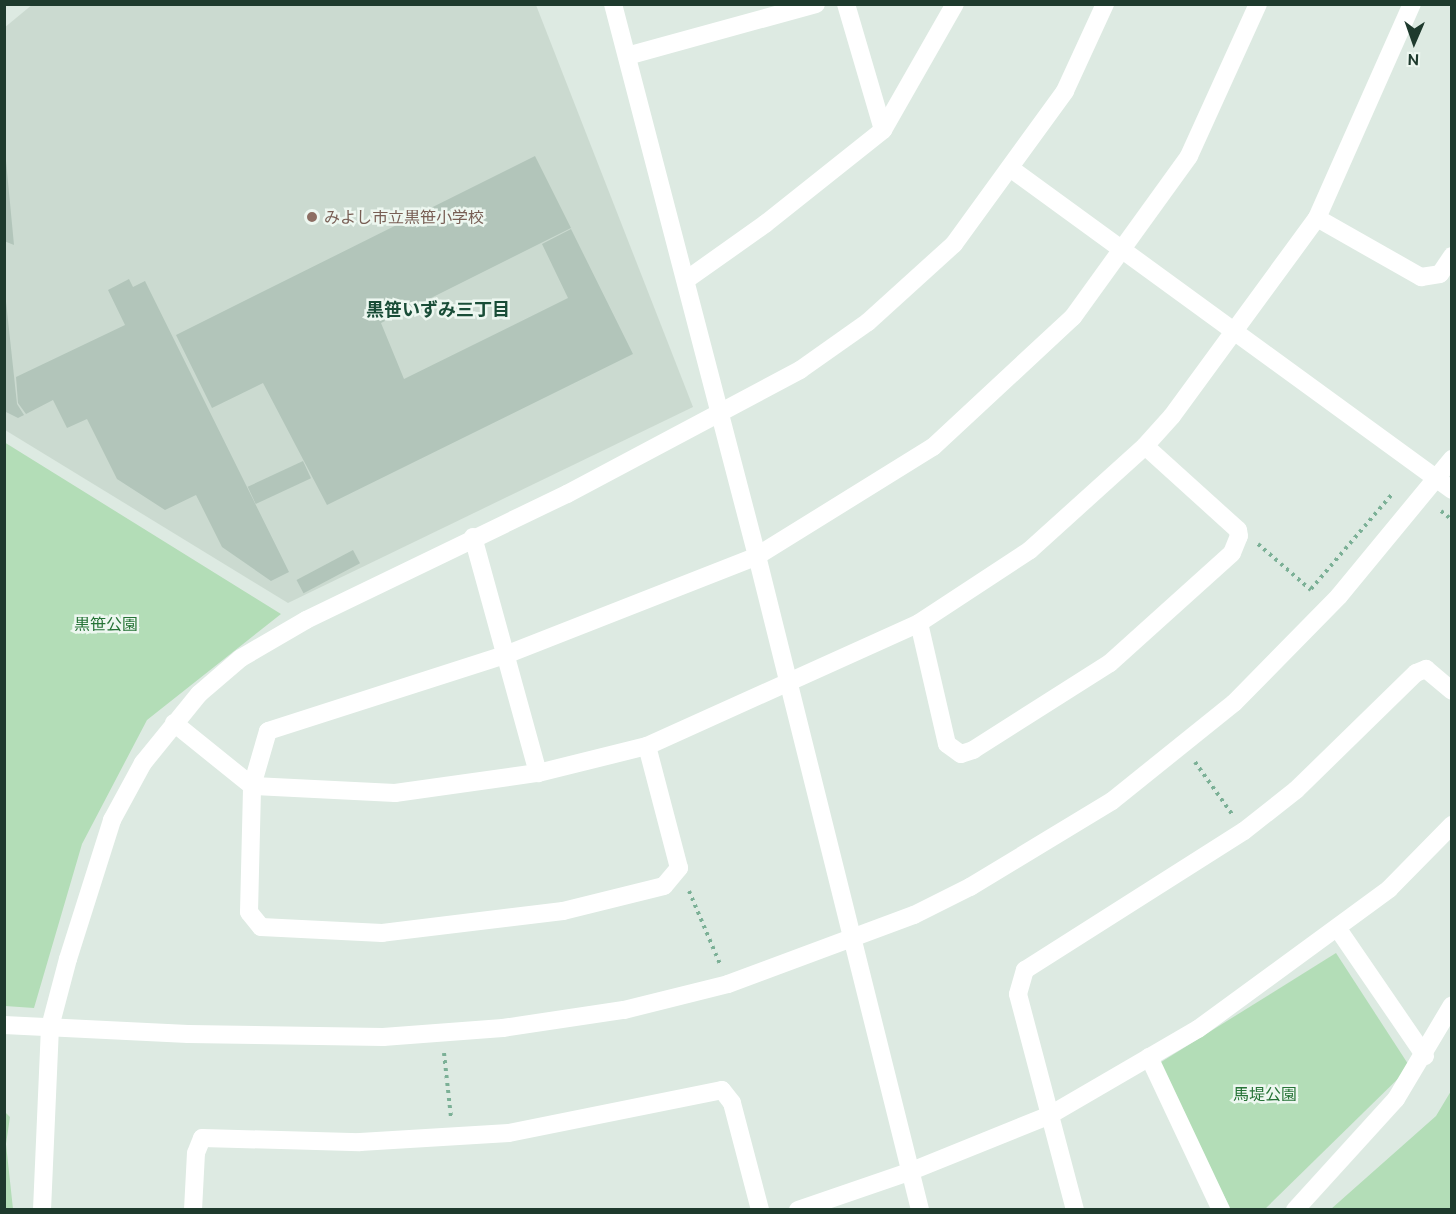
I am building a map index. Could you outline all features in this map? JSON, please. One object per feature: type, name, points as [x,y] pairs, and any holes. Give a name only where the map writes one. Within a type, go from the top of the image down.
[{"type":"street","points":[[613,4],[757,556],[920,1209]]},
{"type":"street","points":[[627,56],[816,4]]},
{"type":"street","points":[[846,4],[883,130]]},
{"type":"street","points":[[686,280],[783,211],[883,130],[955,4]]},
{"type":"street","points":[[42,1209],[50,1027],[112,820],[143,763],[199,694],[241,658],[306,620],[473,537],[567,494],[719,411],[800,370],[868,322],[954,244],[1075,74],[1105,4]]},
{"type":"street","points":[[647,746],[679,868],[664,886],[563,911],[382,933],[261,927],[249,912],[252,786],[268,731],[505,655],[757,556],[933,447],[1060,333],[1189,156],[1258,4]]},
{"type":"street","points":[[174,723],[252,786],[395,793],[538,773],[647,746],[919,622],[1030,550],[1145,446],[1235,333],[1317,218],[1412,4]]},
{"type":"street","points":[[1010,168],[1444,484]]},
{"type":"street","points":[[1317,218],[1421,277],[1440,274],[1452,256]]},
{"type":"street","points":[[919,622],[947,744],[961,754],[974,750],[1110,663],[1237,548],[1238,530],[1145,446]]},
{"type":"street","points":[[4,1026],[188,1034],[383,1037],[442,1034],[624,1010],[728,984],[850,936],[914,915],[970,887],[1112,801],[1234,703],[1444,484],[1452,459]]},
{"type":"street","points":[[473,537],[538,773]]},
{"type":"street","points":[[1075,1209],[1018,994],[1025,970],[1244,831],[1296,790],[1416,673],[1426,669],[1452,691]]},
{"type":"street","points":[[798,1209],[909,1172],[1050,1115],[1149,1057],[1235,1005],[1338,929],[1389,889],[1452,825]]},
{"type":"street","points":[[1338,929],[1425,1056]]},
{"type":"street","points":[[1295,1209],[1396,1099],[1425,1056],[1452,1005]]},
{"type":"street","points":[[1149,1057],[1221,1209]]},
{"type":"street","points":[[193,1209],[195,1154],[202,1138],[360,1142],[540,1128],[722,1090],[732,1103],[760,1209]]},
{"type":"path","points":[[1311,589],[1397,488]]},
{"type":"path","points":[[1238,530],[1311,589],[1325,610]]},
{"type":"path","points":[[1183,744],[1244,831]]},
{"type":"path","points":[[679,868],[728,984]]},
{"type":"path","points":[[442,1034],[453,1135]]},
{"type":"shaded area","name":"みよし市立黒笹小学校","points":[[33,4],[536,5],[693,407],[288,603],[5,430],[4,28]]},
{"type":"green space","name":"黒笹公園","points":[[4,442],[281,614],[147,720],[82,844],[34,1008],[5,1006]]},
{"type":"green space","name":"馬堤公園","points":[[1336,953],[1410,1067],[1265,1209],[1231,1210],[1158,1064]]},
{"type":"green space","points":[[1451,1091],[1451,1209],[1331,1209],[1436,1116]]},
{"type":"green space","points":[[4,1111],[10,1117],[6,1144],[13,1209],[5,1209]]},
{"type":"building","points":[[535,156],[571,228],[381,323],[404,379],[568,298],[542,244],[571,229],[633,354],[327,505],[263,383],[212,408],[176,335]]},
{"type":"building","points":[[4,161],[6,161],[14,245],[4,241]]},
{"type":"building","points":[[129,279],[133,287],[145,281],[289,572],[271,581],[222,547],[196,495],[165,510],[117,479],[87,419],[67,428],[53,400],[26,414],[18,403],[16,377],[125,325],[108,290]]},
{"type":"building","points":[[4,283],[17,404],[24,415],[18,418],[6,412],[4,400]]},
{"type":"building","points":[[303,461],[311,478],[256,504],[248,487]]},
{"type":"building","points":[[353,550],[360,563],[304,593],[296,580]]},
{"type":"place","name":"みよし市立黒笹小学校","points":[[312,217]]},
{"type":"district","name":"黒笹いずみ三丁目","points":[[438,309]]}]
